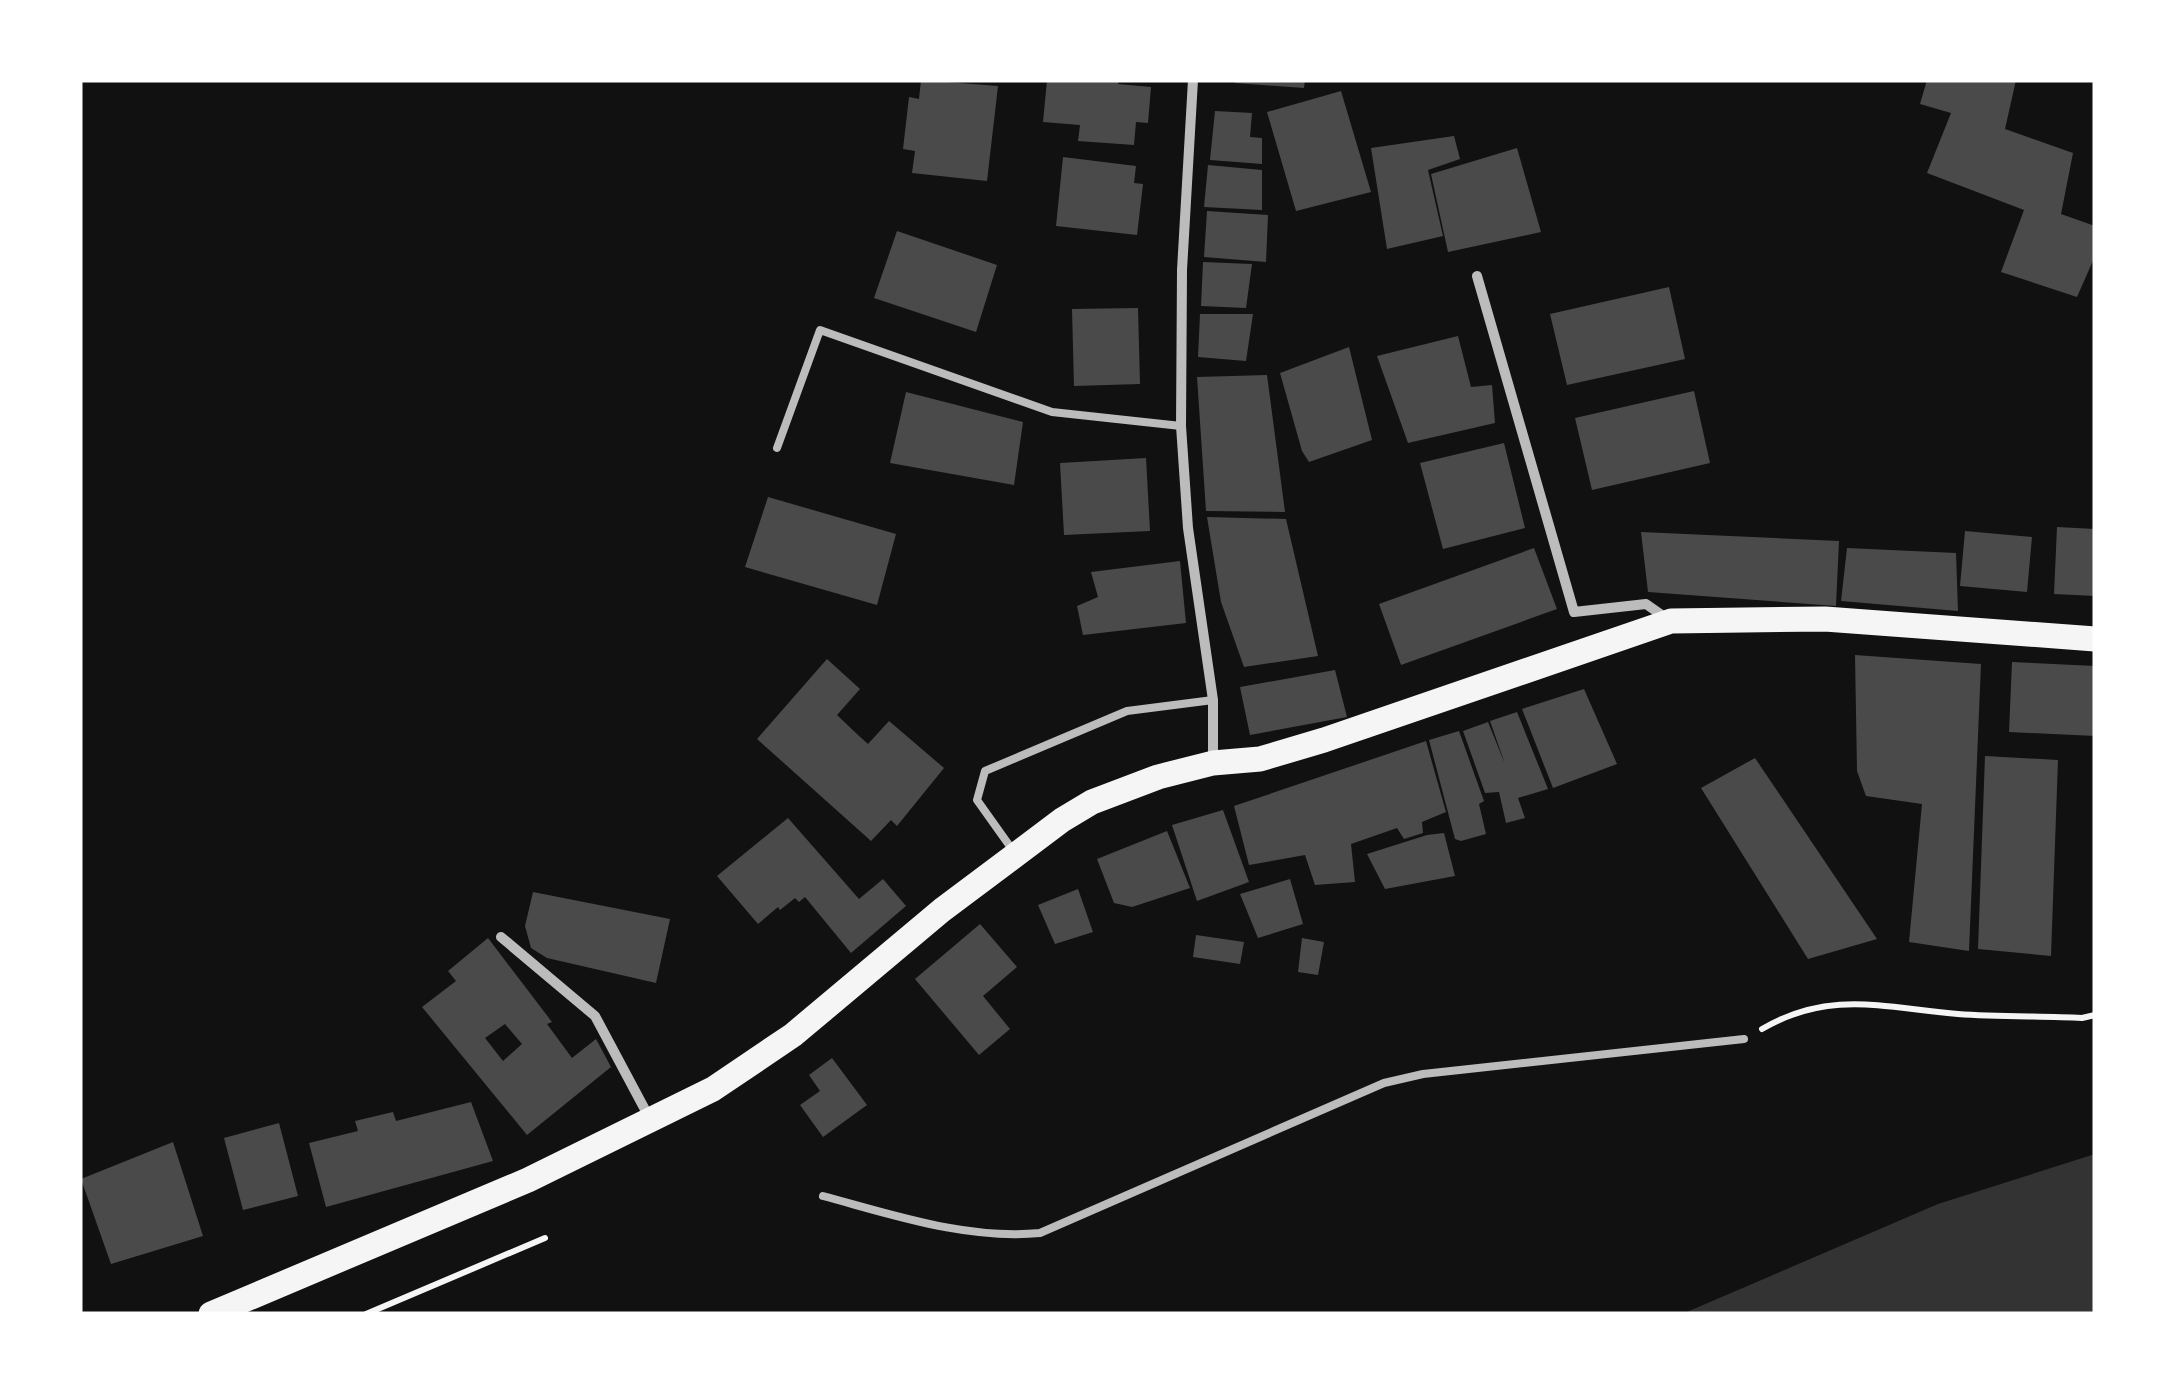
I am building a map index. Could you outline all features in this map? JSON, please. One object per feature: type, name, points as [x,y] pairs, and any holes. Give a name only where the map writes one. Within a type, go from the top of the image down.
[{"type":"main road","points":[[210,1314],[528,1180],[712,1089],[766,1056],[1015,854],[1092,802],[1158,777],[1213,763],[1260,759],[1324,740],[1672,621],[1825,619],[2095,639]]},
{"type":"street","points":[[1193,80],[1182,270],[1180,426],[1188,528],[1213,700],[1213,763]]},
{"type":"street","points":[[1478,276],[1574,612],[1646,604],[1672,621]]},
{"type":"street","points":[[501,937],[595,1016],[650,1120]]},
{"type":"lane","points":[[778,448],[820,330],[1052,412],[1180,426]]},
{"type":"lane","points":[[1015,854],[977,800],[985,771],[1126,712],[1213,700]]},
{"type":"lane","points":[[823,1196],[954,1228],[1005,1236],[1040,1233],[1384,1084],[1441,1072],[1744,1040]]},
{"type":"path","points":[[1744,1040],[1772,1023],[1812,1007],[1855,1001],[1958,1014],[2082,1018],[2095,1015]]},
{"type":"path","points":[[366,1314],[545,1238]]},
{"type":"shaded area","points":[[2095,1154],[2095,1314],[1682,1314],[1938,1204]]},
{"type":"building","points":[[921,80],[998,86],[987,181],[912,173],[915,151],[903,149],[909,97],[919,99]]},
{"type":"building","points":[[1047,80],[1119,80],[1118,84],[1151,87],[1148,123],[1136,122],[1134,145],[1078,141],[1080,125],[1043,122]]},
{"type":"building","points":[[1235,80],[1305,80],[1304,88]]},
{"type":"building","points":[[1927,80],[2016,80],[2005,129],[2073,153],[2061,214],[2095,226],[2095,256],[2077,297],[2001,272],[2024,210],[1927,173],[1951,113],[1920,104]]},
{"type":"building","points":[[1341,91],[1371,192],[1296,211],[1267,112]]},
{"type":"building","points":[[1215,111],[1252,113],[1250,137],[1262,138],[1262,164],[1210,160]]},
{"type":"building","points":[[1454,136],[1460,159],[1428,170],[1443,236],[1387,249],[1371,148]]},
{"type":"building","points":[[1517,148],[1541,232],[1448,252],[1431,174]]},
{"type":"building","points":[[1063,157],[1136,166],[1134,183],[1143,184],[1137,235],[1056,226]]},
{"type":"building","points":[[1208,165],[1262,170],[1262,210],[1204,207]]},
{"type":"building","points":[[1207,211],[1268,215],[1266,262],[1204,257]]},
{"type":"building","points":[[897,231],[997,265],[976,332],[874,298]]},
{"type":"building","points":[[1203,262],[1252,264],[1246,308],[1201,306]]},
{"type":"building","points":[[1669,287],[1685,359],[1567,385],[1550,314]]},
{"type":"building","points":[[1138,308],[1140,384],[1074,386],[1072,309]]},
{"type":"building","points":[[1200,314],[1253,314],[1246,361],[1198,357]]},
{"type":"building","points":[[1458,336],[1471,387],[1492,385],[1495,423],[1408,443],[1377,356]]},
{"type":"building","points":[[1349,347],[1372,440],[1309,462],[1302,451],[1280,373]]},
{"type":"building","points":[[1267,375],[1285,512],[1206,511],[1197,377]]},
{"type":"building","points":[[1694,391],[1710,463],[1592,490],[1575,418]]},
{"type":"building","points":[[906,392],[1023,422],[1014,485],[890,463]]},
{"type":"building","points":[[1504,443],[1525,528],[1443,549],[1420,463]]},
{"type":"building","points":[[1146,458],[1150,531],[1064,535],[1060,463]]},
{"type":"building","points":[[768,497],[896,534],[877,605],[745,567]]},
{"type":"building","points":[[1207,517],[1286,519],[1318,656],[1244,667],[1221,602]]},
{"type":"building","points":[[2057,527],[2095,529],[2095,596],[2054,594]]},
{"type":"building","points":[[1965,531],[2032,537],[2027,592],[1960,586]]},
{"type":"building","points":[[1641,532],[1839,541],[1836,606],[1648,592]]},
{"type":"building","points":[[1534,548],[1557,609],[1401,665],[1379,604]]},
{"type":"building","points":[[1847,548],[1956,553],[1958,611],[1841,601]]},
{"type":"building","points":[[1180,561],[1186,623],[1083,635],[1077,606],[1098,597],[1091,572]]},
{"type":"building","points":[[1855,655],[1981,664],[1969,951],[1909,942],[1922,804],[1866,796],[1857,771]]},
{"type":"building","points":[[827,659],[860,689],[837,715],[858,735],[868,744],[889,721],[944,768],[897,826],[891,820],[871,841],[757,739]]},
{"type":"building","points":[[2012,662],[2095,666],[2095,736],[2009,732]]},
{"type":"building","points":[[1335,670],[1347,717],[1250,735],[1240,687]]},
{"type":"building","points":[[1584,689],[1617,764],[1553,788],[1522,709]]},
{"type":"building","points":[[1517,712],[1548,789],[1518,798],[1525,818],[1506,823],[1499,792],[1485,793],[1463,731],[1488,722],[1505,764],[1490,721]]},
{"type":"building","points":[[1459,731],[1484,801],[1479,804],[1486,834],[1461,841],[1455,839],[1429,740]]},
{"type":"building","points":[[1426,741],[1446,812],[1422,822],[1423,833],[1404,839],[1397,828],[1351,844],[1355,882],[1315,885],[1305,855],[1249,865],[1234,806]]},
{"type":"building","points":[[1985,756],[2058,760],[2051,956],[1978,949]]},
{"type":"building","points":[[1755,758],[1877,939],[1808,959],[1701,788]]},
{"type":"building","points":[[1223,810],[1249,882],[1197,901],[1172,825]]},
{"type":"building","points":[[788,818],[859,899],[883,879],[906,906],[851,953],[805,897],[799,902],[795,898],[780,910],[778,907],[758,924],[717,876]]},
{"type":"building","points":[[1167,831],[1190,888],[1132,907],[1114,903],[1097,859]]},
{"type":"building","points":[[1444,833],[1455,876],[1385,889],[1367,854]]},
{"type":"building","points":[[1290,879],[1303,924],[1258,938],[1240,894]]},
{"type":"building","points":[[1078,889],[1093,932],[1055,944],[1038,905]]},
{"type":"building","points":[[533,892],[670,919],[656,983],[547,958],[531,948],[525,926]]},
{"type":"building","points":[[980,924],[1017,967],[983,996],[1010,1029],[979,1055],[915,979]]},
{"type":"building","points":[[1196,935],[1244,942],[1240,964],[1193,957]]},
{"type":"building","points":[[488,938],[552,1022],[547,1024],[572,1058],[596,1039],[611,1067],[527,1135],[422,1007],[456,981],[448,971]],"holes":[[[505,1024],[522,1044],[503,1061],[485,1038]]]},
{"type":"building","points":[[1302,938],[1324,942],[1318,975],[1298,972]]},
{"type":"building","points":[[832,1058],[867,1105],[823,1137],[800,1105],[820,1091],[809,1075]]},
{"type":"building","points":[[471,1102],[493,1161],[326,1207],[309,1143],[358,1131],[355,1121],[393,1112],[396,1121]]},
{"type":"building","points":[[279,1123],[298,1196],[243,1210],[224,1138]]},
{"type":"building","points":[[173,1142],[203,1236],[111,1264],[81,1179]]}]
